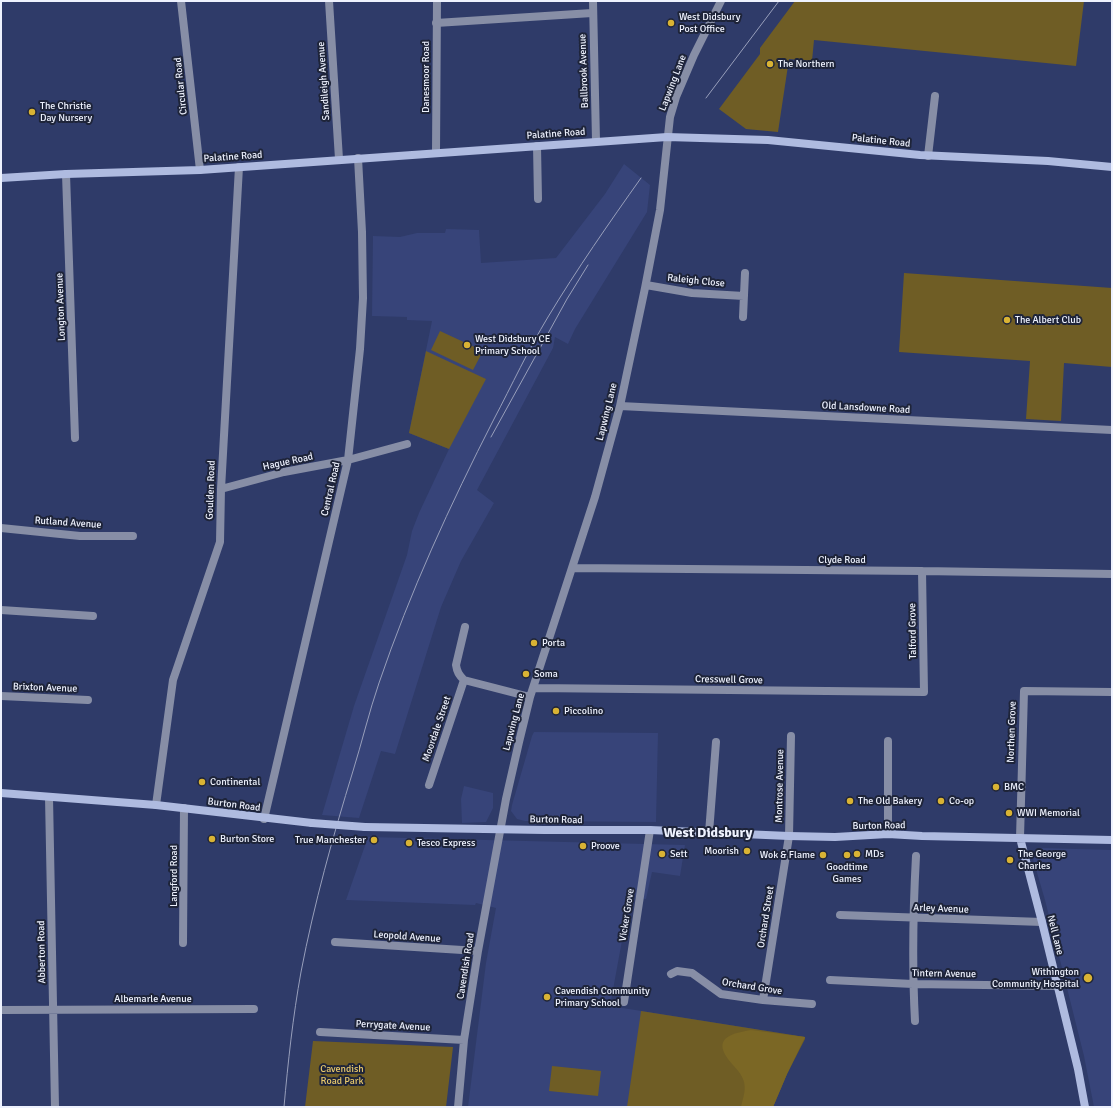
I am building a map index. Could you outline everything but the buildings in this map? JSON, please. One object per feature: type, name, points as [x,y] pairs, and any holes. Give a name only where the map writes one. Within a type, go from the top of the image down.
[{"type":"street","name":"Circular Road","points":[[182,1],[200,170]]},
{"type":"street","name":"Sandileigh Avenue","points":[[329,1],[339,159]]},
{"type":"street","name":"Danesmoor Road","points":[[436,152],[437,1]]},
{"type":"street","name":"Ballbrook Avenue","points":[[593,1],[592,13],[596,141]]},
{"type":"street","name":"Lapwing Lane","points":[[500,828],[530,697],[593,503],[620,406],[646,285],[660,210],[670,117],[676,97],[694,55],[721,1]]},
{"type":"street","points":[[436,23],[592,13]]},
{"type":"street","points":[[928,156],[935,96]]},
{"type":"street","name":"Palatine Road","points":[[1,178],[66,174],[200,170],[436,152],[667,137],[768,140],[928,156],[1048,161],[1112,167]]},
{"type":"street","points":[[537,146],[538,199]]},
{"type":"street","name":"Central Road","points":[[264,819],[348,460],[360,349],[362,298],[362,232],[358,158]]},
{"type":"street","name":"Goulden Road","points":[[156,805],[173,680],[220,542],[220,489],[239,167]]},
{"type":"street","name":"Longton Avenue","points":[[66,174],[75,438]]},
{"type":"street","points":[[743,317],[745,273]]},
{"type":"street","name":"Raleigh Close","points":[[646,285],[692,293],[744,296]]},
{"type":"street","name":"Old Lansdowne Road","points":[[620,406],[1112,430]]},
{"type":"street","name":"Hague Road","points":[[220,489],[284,472],[348,460],[407,444]]},
{"type":"street","name":"Rutland Avenue","points":[[1,528],[80,536],[133,536]]},
{"type":"street","name":"Clyde Road","points":[[572,568],[1112,574]]},
{"type":"street","name":"Talford Grove","points":[[922,571],[924,692]]},
{"type":"street","points":[[1,610],[93,616]]},
{"type":"street","points":[[466,627],[456,665],[459,676],[464,680],[530,697]]},
{"type":"street","name":"Moordale Street","points":[[428,784],[464,680]]},
{"type":"street","name":"Cresswell Grove","points":[[534,688],[924,692]]},
{"type":"street","name":"Northen Grove","points":[[1020,838],[1024,691],[1112,692]]},
{"type":"street","name":"Brixton Avenue","points":[[1,696],[88,700]]},
{"type":"street","name":"Montrose Avenue","points":[[789,836],[791,736]]},
{"type":"street","points":[[888,741],[888,834]]},
{"type":"street","points":[[708,833],[716,742]]},
{"type":"street","name":"Burton Road","points":[[1,793],[156,805],[264,819],[365,826],[544,830],[650,830],[835,837],[888,834],[1112,840]]},
{"type":"street","name":"Abberton Road","points":[[49,797],[55,1107]]},
{"type":"street","name":"Langford Road","points":[[183,943],[184,808]]},
{"type":"street","name":"Cavendish Road","points":[[458,1107],[464,1040],[500,828]]},
{"type":"street","name":"Vicker Grove","points":[[624,1002],[650,830]]},
{"type":"street","name":"Orchard Street","points":[[763,1000],[789,836]]},
{"type":"street","name":"Nell Lane","points":[[1020,838],[1042,922],[1086,1107]]},
{"type":"street","points":[[915,1021],[913,984],[913,918],[916,856]]},
{"type":"street","name":"Arley Avenue","points":[[840,915],[1042,922]]},
{"type":"street","name":"Leopold Avenue","points":[[334,942],[478,951]]},
{"type":"street","name":"Orchard Grove","points":[[671,974],[677,971],[692,973],[721,994],[763,1000],[812,1004]]},
{"type":"street","name":"Tintern Avenue","points":[[830,980],[913,984],[1057,986]]},
{"type":"street","name":"Albemarle Avenue","points":[[1,1010],[254,1009]]},
{"type":"street","name":"Perrygate Avenue","points":[[320,1032],[464,1040]]},
{"type":"shaded area","points":[[624,164],[650,185],[647,212],[575,329],[568,344],[555,337],[553,348],[477,490],[494,503],[461,561],[441,607],[395,754],[381,751],[359,818],[322,815],[354,706],[407,555],[412,531],[449,449],[409,433],[432,321],[407,320],[407,317],[372,316],[373,236],[400,237],[417,233],[445,233],[446,229],[479,230],[481,263],[556,258],[605,194]]},
{"type":"shaded area","points":[[534,732],[658,733],[656,822],[525,821],[517,819],[511,811],[512,805]]},
{"type":"shaded area","points":[[464,786],[493,793],[493,808],[486,822],[462,823],[461,799]]},
{"type":"shaded area","name":"Cavendish Community Primary School","points":[[368,837],[685,845],[680,876],[652,872],[646,899],[630,897],[610,1006],[805,1037],[773,1107],[468,1107],[486,963],[496,908],[476,903],[475,905],[346,900]]},
{"type":"shaded area","name":"Withington Community Hospital","points":[[1041,848],[1112,850],[1112,1107],[1094,1107],[1084,1056],[1045,900],[1033,859]]},
{"type":"shaded area","points":[[751,1030],[805,1037],[773,1107],[741,1107],[745,1086],[744,1082],[740,1073],[728,1059],[722,1046],[727,1037]]},
{"type":"green space","name":"The Northern","points":[[795,1],[1084,1],[1076,66],[814,40],[812,61],[789,59],[778,132],[746,129],[719,109],[760,54],[760,48]]},
{"type":"green space","name":"The Albert Club","points":[[904,273],[1112,288],[1112,367],[1064,363],[1061,421],[1026,419],[1030,361],[899,352]]},
{"type":"green space","points":[[440,331],[483,351],[473,370],[431,350]]},
{"type":"green space","points":[[426,351],[486,379],[449,449],[409,433]]},
{"type":"green space","points":[[641,1011],[805,1037],[805,1039],[787,1074],[773,1107],[627,1107]]},
{"type":"green space","name":"Cavendish Road Park","points":[[313,1041],[453,1047],[446,1107],[305,1107]]},
{"type":"green space","points":[[552,1066],[601,1071],[598,1096],[549,1091]]},
{"type":"tram line","points":[[706,98],[779,1]]},
{"type":"tram line","points":[[284,1107],[298,989],[318,896],[331,845],[372,705],[404,615],[417,582],[462,484],[534,342],[582,264],[641,178]]},
{"type":"tram line","points":[[491,437],[567,299],[588,265]]},
{"type":"place","name":"West Didsbury Post Office","points":[[671,23]]},
{"type":"place","name":"The Northern","points":[[770,64]]},
{"type":"place","name":"The Christie Day Nursery","points":[[32,112]]},
{"type":"place","name":"The Albert Club","points":[[1007,320]]},
{"type":"place","name":"West Didsbury CE Primary School","points":[[467,345]]},
{"type":"place","name":"Porta","points":[[534,643]]},
{"type":"place","name":"Soma","points":[[526,674]]},
{"type":"place","name":"Piccolino","points":[[556,711]]},
{"type":"place","name":"Continental","points":[[202,782]]},
{"type":"place","name":"BMC","points":[[996,787]]},
{"type":"place","name":"The Old Bakery","points":[[850,801]]},
{"type":"place","name":"Co-op","points":[[941,801]]},
{"type":"place","name":"WWI Memorial","points":[[1009,813]]},
{"type":"place","name":"Burton Store","points":[[212,839]]},
{"type":"place","name":"True Manchester","points":[[374,840]]},
{"type":"place","name":"Tesco Express","points":[[409,843]]},
{"type":"place","name":"Proove","points":[[583,846]]},
{"type":"place","name":"Moorish","points":[[747,851]]},
{"type":"place","name":"Sett","points":[[662,854]]},
{"type":"place","name":"MDs","points":[[857,854]]},
{"type":"place","name":"Wok & Flame","points":[[823,855]]},
{"type":"place","name":"Goodtime Games","points":[[847,855]]},
{"type":"place","name":"The George Charles","points":[[1010,860]]},
{"type":"place","name":"Withington Community Hospital","points":[[1088,978]]},
{"type":"place","name":"Cavendish Community Primary School","points":[[547,997]]},
{"type":"district","name":"West Didsbury","points":[[708,833]]}]
